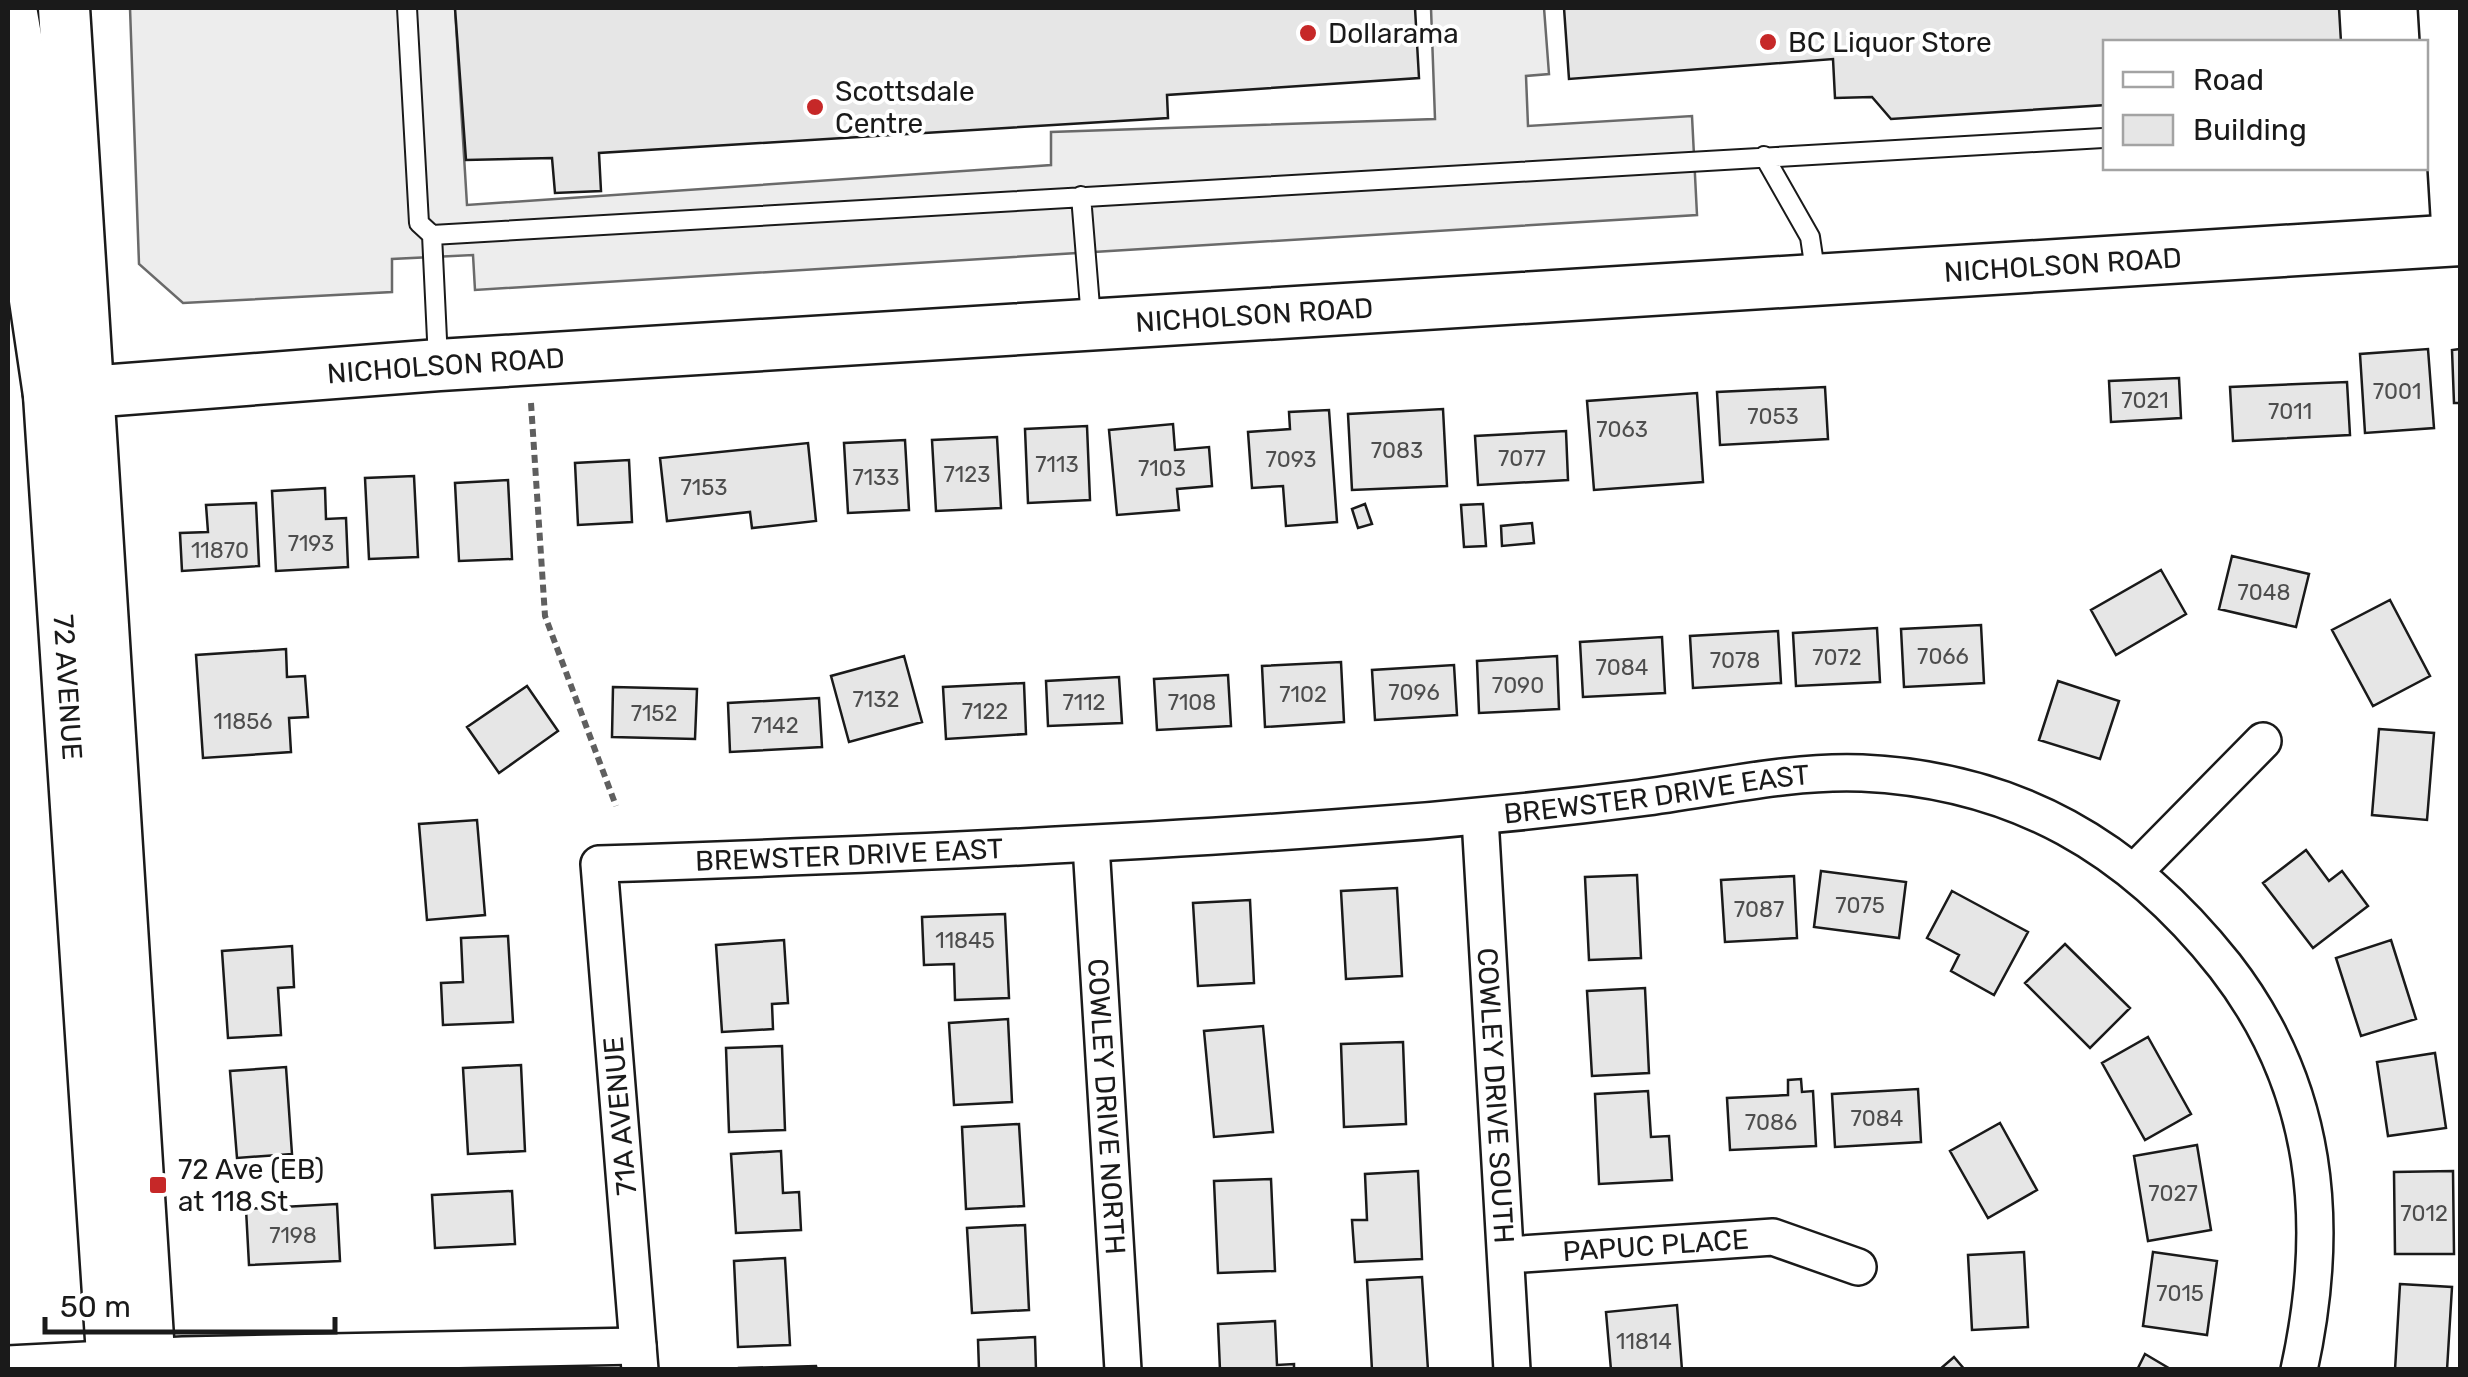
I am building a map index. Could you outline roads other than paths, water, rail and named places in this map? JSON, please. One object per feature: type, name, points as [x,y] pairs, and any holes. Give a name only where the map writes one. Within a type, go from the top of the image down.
[{"type":"street","name":"72 AVENUE","points":[[11,8],[18,42],[35,308],[67,392]]},
{"type":"street","name":"72 AVENUE","points":[[64,8],[67,392],[131,1364]]},
{"type":"street","points":[[2444,8],[2459,240]]},
{"type":"street","name":"NICHOLSON ROAD","points":[[67,392],[439,365],[2459,240]]},
{"type":"street","points":[[2136,870],[2264,740]]},
{"type":"street","name":"BREWSTER DRIVE EAST","points":[[599,864],[1091,846],[1480,818],[1858,773],[1928,779],[1990,793],[2098,844],[2136,870],[2200,934],[2258,1009],[2296,1095],[2314,1209],[2315,1298],[2299,1370]]},
{"type":"street","name":"COWLEY DRIVE SOUTH","points":[[1480,818],[1512,1370]]},
{"type":"street","name":"COWLEY DRIVE NORTH","points":[[1091,846],[1123,1370]]},
{"type":"street","name":"71A AVENUE","points":[[599,864],[639,1358]]},
{"type":"street","name":"PAPUC PLACE","points":[[1508,1255],[1773,1237],[1858,1267]]},
{"type":"street","points":[[8,1364],[639,1358]]},
{"type":"lane","points":[[407,8],[419,223],[432,235],[439,365]]},
{"type":"lane","points":[[432,235],[2103,138]]},
{"type":"lane","points":[[1764,156],[1810,237],[1817,282]]},
{"type":"lane","points":[[1081,196],[1091,325]]},
{"type":"place","name":"Dollarama","points":[[1308,33]]},
{"type":"place","name":"BC Liquor Store","points":[[1768,42]]},
{"type":"place","name":"Scottsdale Centre","points":[[815,107]]},
{"type":"place","name":"72 Ave (EB) at 118 St","points":[[158,1185]]}]
